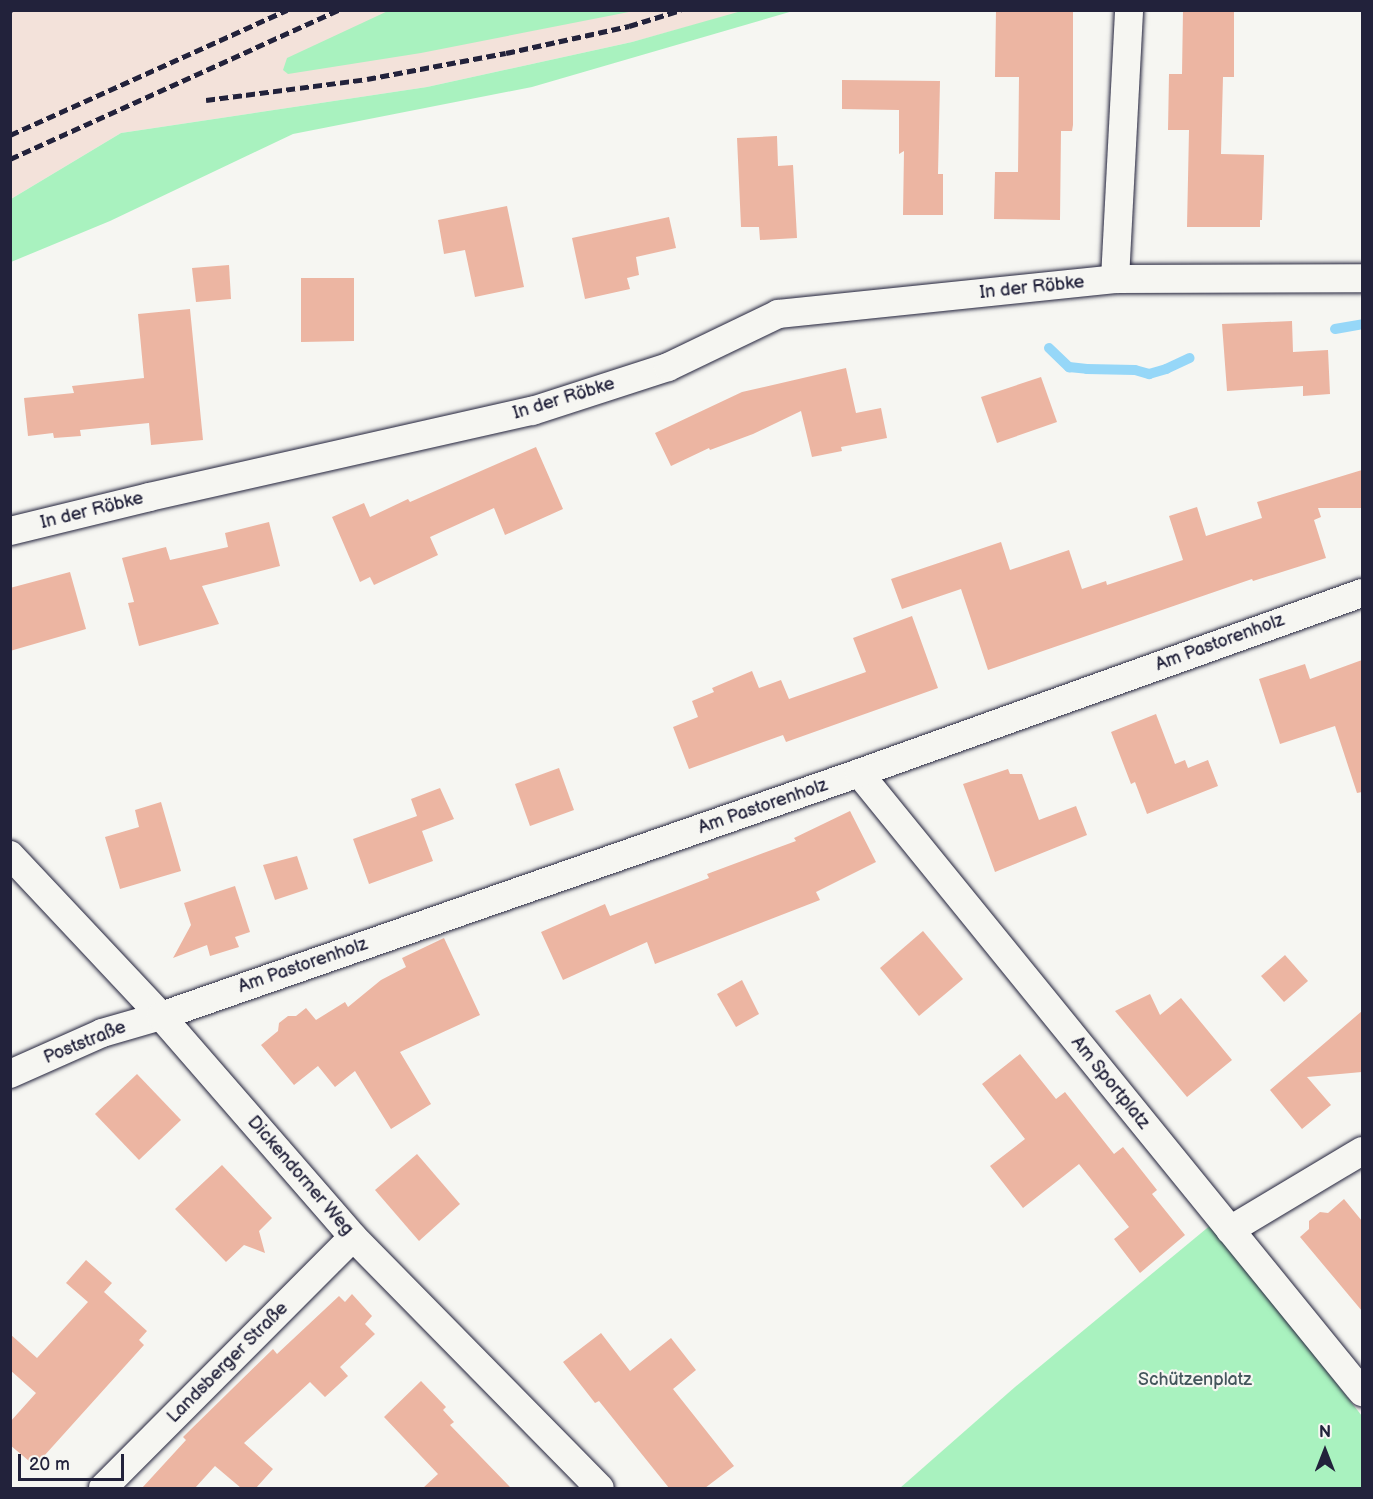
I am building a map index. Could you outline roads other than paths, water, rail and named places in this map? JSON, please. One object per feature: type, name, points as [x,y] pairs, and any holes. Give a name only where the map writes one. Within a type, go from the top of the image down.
[{"type":"street","points":[[1115,279],[1129,10]]},
{"type":"street","name":"In der Röbke","points":[[10,531],[149,497],[532,411],[668,367],[778,314],[1115,279],[1362,279]]},
{"type":"street","name":"Am Pastorenholz","points":[[161,1016],[859,773],[1362,593]]},
{"type":"street","name":"Am Sportplatz","points":[[859,773],[1362,1392]]},
{"type":"street","name":"Dickendorner Weg","points":[[10,855],[161,1016],[353,1237],[600,1488]]},
{"type":"street","name":"Poststraße","points":[[10,1074],[102,1033],[161,1016]]},
{"type":"street","points":[[1230,1230],[1362,1151]]},
{"type":"street","name":"Landsberger Straße","points":[[103,1488],[353,1237]]},
{"type":"waterway","points":[[1335,329],[1362,324]]},
{"type":"waterway","points":[[1049,348],[1069,367],[1135,370],[1149,374],[1190,358]]},
{"type":"railway","points":[[10,135],[287,10]]},
{"type":"railway","points":[[10,159],[339,10]]},
{"type":"railway","points":[[206,100],[367,79],[506,53],[629,26],[681,10]]},
{"type":"park label","name":"Schützenplatz","points":[[1195,1380]]}]
